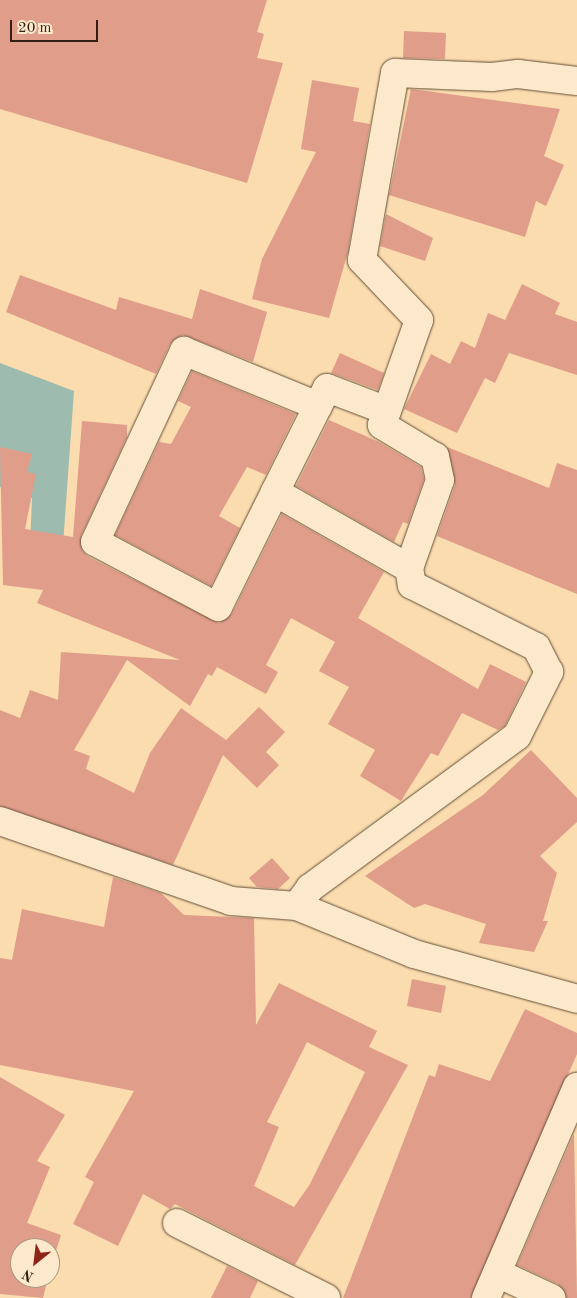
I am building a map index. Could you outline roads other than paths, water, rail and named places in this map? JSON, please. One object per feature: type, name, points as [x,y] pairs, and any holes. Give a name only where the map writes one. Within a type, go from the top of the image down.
[{"type":"street","points":[[297,906],[310,888],[517,736],[549,672],[536,647],[412,585],[408,568],[440,480],[435,457],[385,431],[385,410],[419,320],[362,260],[395,74],[492,77],[518,74],[577,81]]},
{"type":"street","points":[[318,406],[184,351],[95,542],[218,607],[327,388],[385,410]]},
{"type":"street","points":[[275,492],[408,568]]},
{"type":"street","points":[[0,822],[231,901],[297,906],[414,954],[577,999]]},
{"type":"street","points":[[551,1298],[492,1286],[577,1087]]},
{"type":"street","points":[[177,1224],[326,1298]]}]
